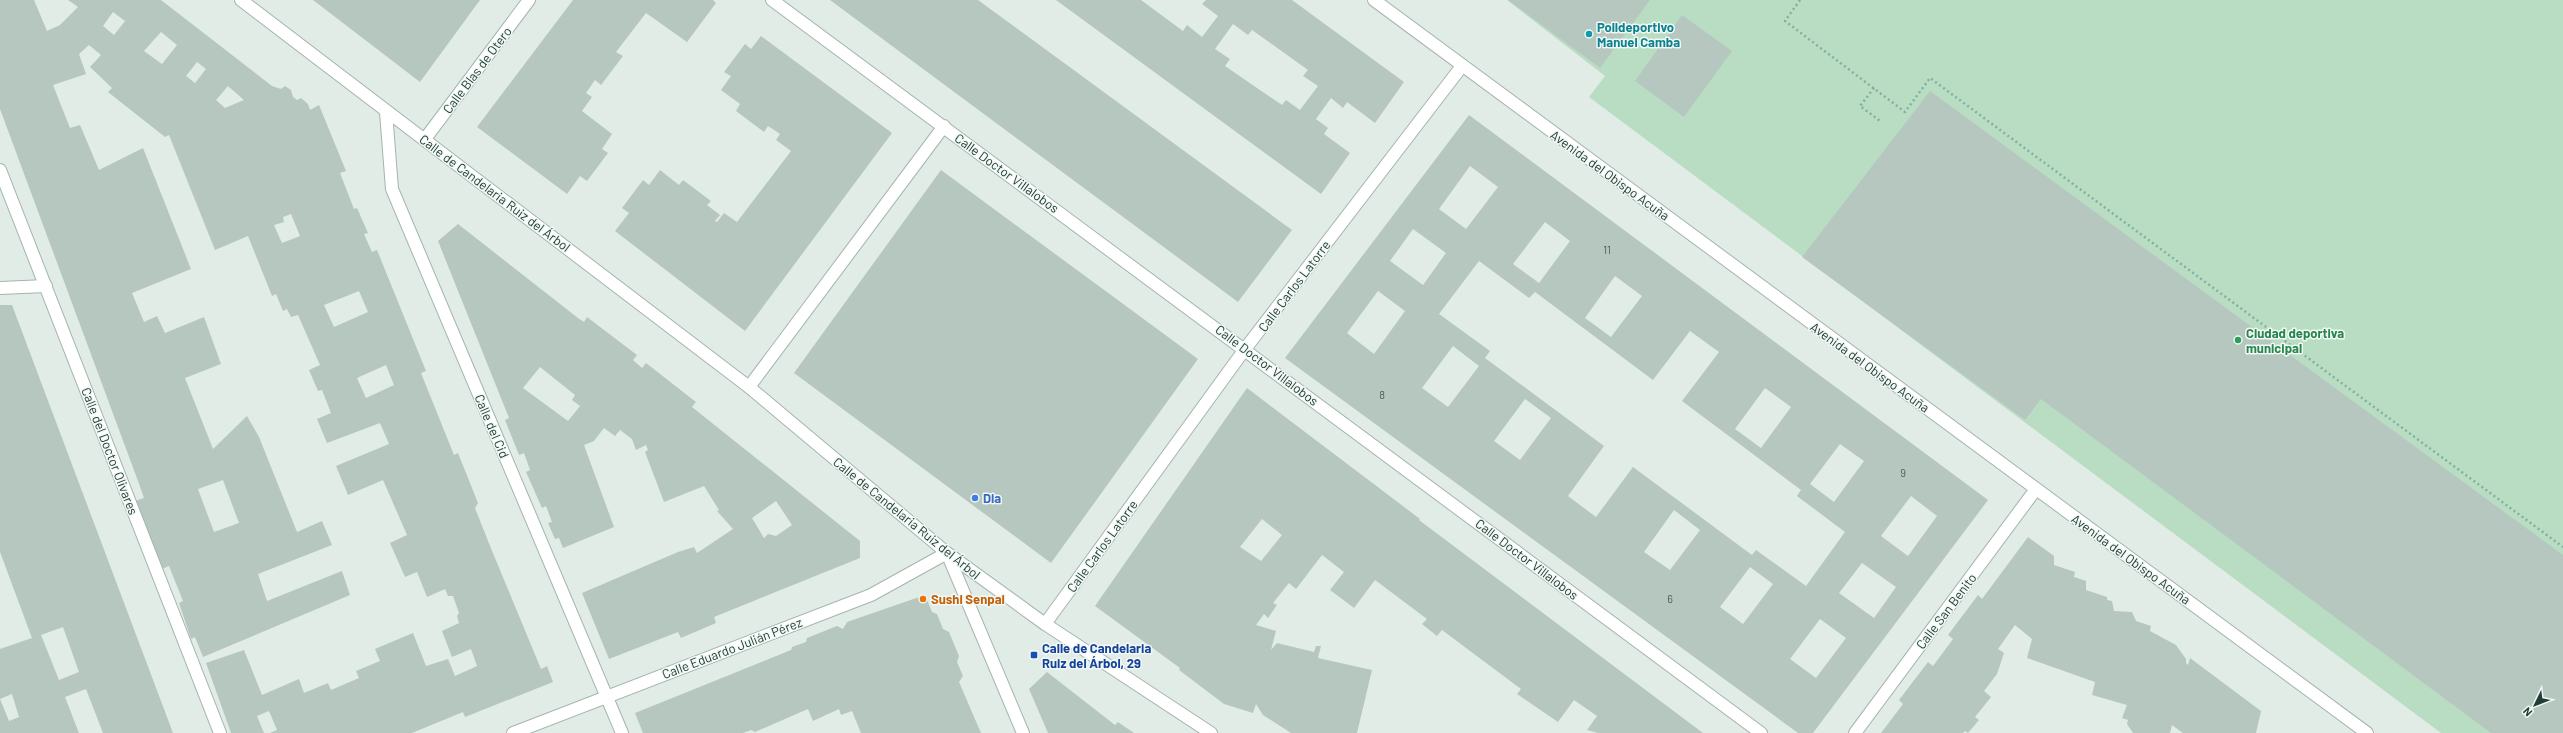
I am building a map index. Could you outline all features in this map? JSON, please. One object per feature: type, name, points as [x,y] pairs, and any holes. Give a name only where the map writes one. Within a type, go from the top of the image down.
[{"type":"street","name":"Calle de Candelaria Ruiz del Árbol","points":[[241,0],[386,112],[425,139],[749,387],[947,552],[1045,624],[1211,733]]},
{"type":"street","name":"Calle Blas de Otero","points":[[425,139],[529,0]]},
{"type":"street","name":"Calle Doctor Villalobos","points":[[772,0],[1245,349],[1761,733]]},
{"type":"street","name":"Avenida del Obispo Acuña","points":[[1374,0],[2367,733]]},
{"type":"street","name":"Calle Carlos Latorre","points":[[1045,624],[1245,349],[1462,66]]},
{"type":"street","name":"Calle del Cid","points":[[386,112],[392,188],[622,733]]},
{"type":"street","points":[[749,387],[944,126]]},
{"type":"street","name":"Calle del Doctor Olivares","points":[[0,170],[220,733]]},
{"type":"street","points":[[0,288],[46,286]]},
{"type":"street","name":"Calle San Benito","points":[[1855,733],[2036,489]]},
{"type":"street","points":[[947,552],[1023,733]]},
{"type":"street","name":"Calle Eduardo Julián Pérez","points":[[513,733],[871,595],[947,552]]},
{"type":"path","points":[[1800,0],[1785,21],[1905,112],[1930,78],[2563,547]]},
{"type":"path","points":[[1874,88],[1860,106],[1880,121]]},
{"type":"green space","name":"Ciudad deportiva municipal","points":[[1507,0],[2563,0],[2563,733],[2441,733],[1589,97],[1605,76]]},
{"type":"building","points":[[0,0],[34,0],[47,31],[60,25],[78,7],[68,0],[161,0],[272,86],[281,89],[285,86],[291,90],[293,97],[297,100],[301,98],[308,104],[310,110],[319,105],[346,171],[340,173],[354,209],[357,208],[368,233],[364,234],[372,252],[377,250],[426,371],[421,373],[454,455],[458,453],[478,503],[475,508],[488,541],[541,669],[547,666],[553,682],[465,717],[463,712],[412,733],[270,733],[277,730],[269,711],[257,716],[264,733],[231,733],[206,663],[244,650],[262,695],[299,679],[304,693],[328,683],[331,690],[359,678],[356,671],[380,661],[375,649],[413,633],[426,666],[448,659],[455,676],[477,666],[471,649],[452,657],[442,631],[459,623],[457,616],[459,613],[453,596],[448,596],[445,589],[427,597],[417,572],[405,577],[390,543],[407,535],[383,480],[348,495],[336,466],[389,444],[380,423],[327,443],[317,419],[331,413],[322,390],[318,391],[309,370],[320,365],[298,315],[291,317],[287,309],[283,311],[276,294],[272,296],[248,236],[215,250],[169,135],[165,137],[108,92],[112,88],[90,67],[101,55],[89,45],[79,54],[86,74],[53,85],[70,128],[80,125],[99,170],[143,148],[191,269],[132,293],[144,322],[157,316],[165,333],[204,317],[221,364],[185,378],[213,449],[247,416],[259,437],[297,532],[322,521],[332,545],[258,574],[267,601],[342,571],[350,595],[203,657],[195,637],[191,639],[179,603],[183,601],[169,566],[160,570],[135,501],[144,498],[0,109]],"holes":[[[113,12],[125,21],[114,35],[103,26]],[[161,32],[177,45],[162,64],[144,51]],[[197,62],[206,69],[195,83],[186,76]],[[228,86],[244,100],[225,108],[216,100]],[[291,214],[300,236],[282,243],[274,225],[284,222],[283,217]],[[359,291],[368,312],[334,327],[324,305]],[[386,365],[394,385],[366,398],[357,378]],[[223,480],[239,523],[214,532],[198,489]]]},
{"type":"building","points":[[313,0],[480,0],[420,82]]},
{"type":"building","points":[[573,0],[713,0],[716,3],[687,42],[646,13],[616,52],[623,56],[601,85],[595,80],[586,93],[592,97],[582,111],[612,134],[602,149],[608,153],[587,181],[580,176],[567,194],[477,127]]},
{"type":"building","points":[[830,0],[978,0],[1292,230],[1238,302]]},
{"type":"building","points":[[1056,0],[1141,0],[1183,31],[1187,25],[1202,37],[1218,16],[1202,4],[1206,0],[1292,0],[1404,82],[1375,123],[1347,102],[1343,108],[1331,98],[1316,119],[1328,128],[1324,134],[1350,153],[1321,194]],"holes":[[[1233,24],[1248,35],[1252,30],[1308,70],[1303,76],[1318,86],[1300,110],[1286,100],[1282,105],[1225,66],[1230,59],[1215,49]]]},
{"type":"building","name":"Polideportivo Manuel Camba","points":[[1508,0],[1650,0],[1600,68]]},
{"type":"building","points":[[1682,15],[1732,51],[1684,117],[1635,81]]},
{"type":"building","points":[[761,36],[892,133],[745,331],[615,231],[629,213],[622,208],[643,180],[649,185],[660,170],[679,185],[683,180],[711,201],[707,205],[720,215],[715,221],[717,222],[724,213],[737,222],[791,151],[776,140],[780,134],[768,126],[764,132],[736,111],[740,104],[721,90],[731,76],[724,72],[745,44],[751,49]]},
{"type":"building","points":[[1930,91],[2563,555],[2563,733],[2491,733],[2041,399],[2025,420],[1802,257]]},
{"type":"building","points":[[1469,115],[1988,500],[1813,733],[1798,733],[1285,358]],"holes":[[[1470,166],[1498,187],[1466,229],[1439,209]],[[1545,222],[1570,241],[1539,283],[1513,264]],[[1413,229],[1446,253],[1423,285],[1390,261]],[[1479,261],[1529,298],[1535,292],[1653,380],[1690,331],[1719,352],[1682,401],[1801,490],[1797,496],[1845,532],[1806,586],[1756,550],[1752,555],[1633,467],[1596,517],[1568,496],[1604,446],[1485,358],[1490,351],[1439,314]],[[1615,276],[1642,296],[1611,337],[1585,318]],[[1378,291],[1405,311],[1374,354],[1347,333]],[[1453,346],[1479,366],[1448,407],[1422,388]],[[1765,388],[1791,407],[1761,448],[1735,429]],[[1525,399],[1551,418],[1520,460],[1494,441]],[[1840,444],[1864,461],[1834,502],[1810,484]],[[1911,496],[1937,516],[1908,556],[1881,536]],[[1674,510],[1700,530],[1670,570],[1644,552]],[[1862,563],[1896,587],[1874,618],[1839,593]],[[1750,567],[1773,584],[1743,624],[1720,607]],[[1820,619],[1846,638],[1816,678],[1790,659]]]},
{"type":"building","points":[[941,170],[1198,359],[1051,563],[794,373]]},
{"type":"building","points":[[458,224],[578,318],[584,322],[587,317],[637,355],[633,360],[642,368],[646,363],[696,402],[692,407],[860,541],[860,558],[714,617],[716,623],[681,638],[678,632],[609,659],[582,593],[678,552],[694,547],[697,553],[733,529],[717,511],[719,510],[704,486],[664,502],[645,452],[648,450],[646,445],[636,450],[632,439],[620,430],[615,436],[604,428],[594,441],[584,445],[614,527],[563,548],[559,538],[555,539],[548,523],[552,522],[546,506],[542,508],[526,472],[530,470],[524,453],[519,455],[505,420],[509,418],[438,241]],"holes":[[[540,367],[575,395],[572,400],[580,406],[568,421],[523,388]],[[776,501],[792,525],[776,536],[768,534],[764,538],[752,518]]]},
{"type":"building","points":[[0,305],[12,305],[173,733],[103,733],[86,689],[65,697],[79,733],[0,733],[0,699],[0,649],[32,638],[0,552]],"holes":[[[63,627],[79,672],[59,680],[41,635]],[[12,694],[19,717],[9,721],[0,699]]]},
{"type":"building","points":[[1247,388],[1420,519],[1419,520],[1703,733],[1598,733],[1587,730],[1597,716],[1574,700],[1558,722],[1517,694],[1521,689],[1442,630],[1437,636],[1422,624],[1427,619],[1375,580],[1354,608],[1330,590],[1344,572],[1322,555],[1296,589],[1289,583],[1273,603],[1277,605],[1268,618],[1264,614],[1256,625],[1276,631],[1271,650],[1277,643],[1314,652],[1316,646],[1321,646],[1318,658],[1372,670],[1357,733],[1291,733],[1263,715],[1256,704],[1253,713],[1224,704],[1179,670],[1180,668],[1095,606]],"holes":[[[1262,519],[1282,535],[1261,561],[1240,547]]]},
{"type":"building","points":[[2028,537],[2054,556],[2054,565],[2075,572],[2074,577],[2086,581],[2086,590],[2107,597],[2107,600],[2112,601],[2114,611],[2132,612],[2136,621],[2151,626],[2150,631],[2176,645],[2186,659],[2186,663],[2188,665],[2190,658],[2261,711],[2256,733],[2183,733],[2172,725],[2170,733],[2133,733],[2127,724],[2128,720],[2122,718],[2127,705],[2092,695],[2095,682],[2027,658],[2032,639],[2015,625],[1998,649],[2004,653],[1997,674],[1984,691],[1991,697],[1975,717],[1979,720],[1968,733],[1965,731],[1963,733],[1881,733],[1903,704],[1899,700],[1928,662],[1933,666],[1953,639],[1948,635],[1978,595],[1982,599]]},
{"type":"building","points":[[925,595],[932,612],[937,614],[943,629],[949,632],[959,656],[957,662],[963,676],[959,682],[981,733],[861,733],[852,711],[841,715],[839,709],[813,721],[808,709],[755,732],[751,730],[743,733],[643,733],[635,713],[791,650],[792,647],[806,642],[807,638],[837,626],[843,629],[847,622]]},
{"type":"building","points":[[1047,672],[1115,725],[1118,722],[1134,733],[1048,733],[1029,689]]},
{"type":"place","name":"Polideportivo Manuel Camba","points":[[1589,34]]},
{"type":"place","name":"Ciudad deportiva municipal","points":[[2238,340]]},
{"type":"place","name":"Dia","points":[[975,498]]},
{"type":"place","name":"Sushi Senpai","points":[[923,599]]},
{"type":"place","name":"Calle de Candelaria Ruiz del Árbol, 29","points":[[1034,655]]}]
